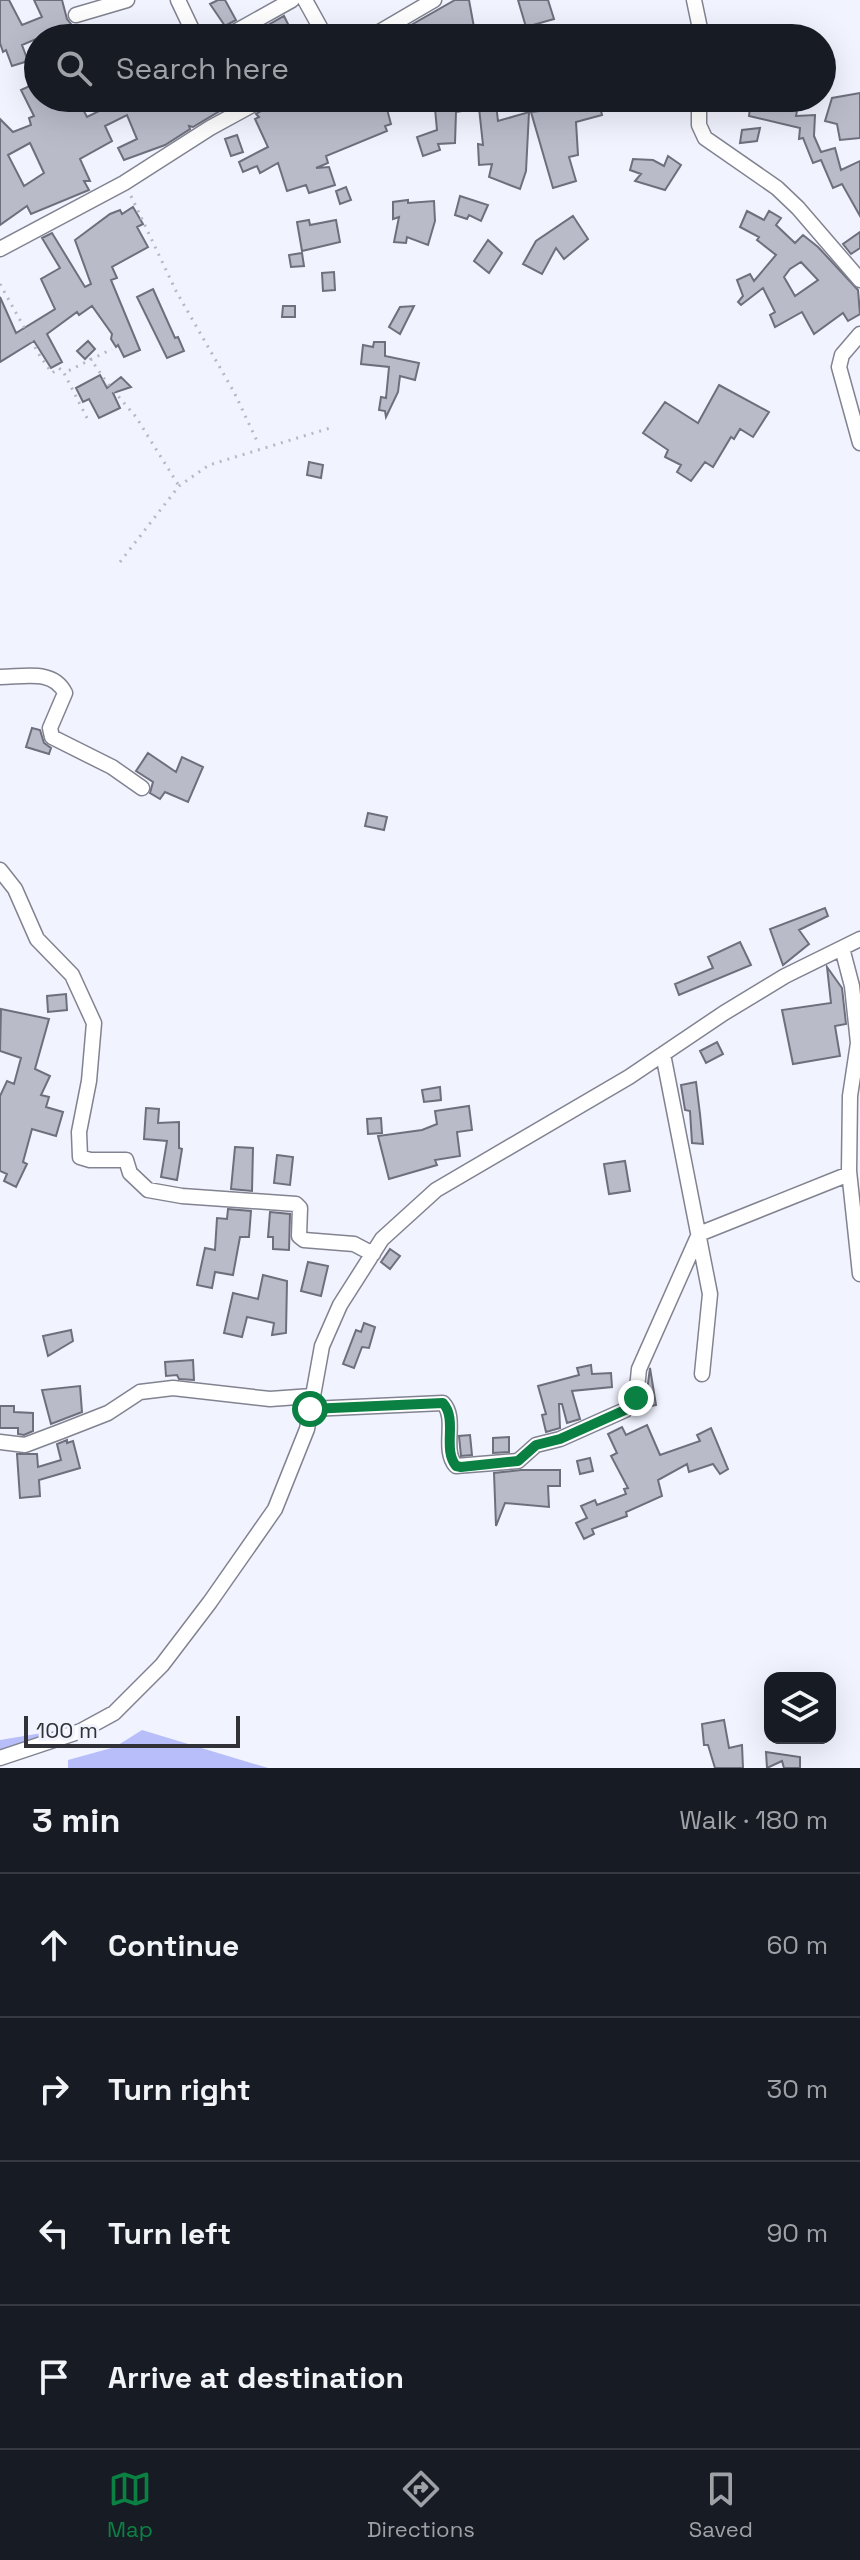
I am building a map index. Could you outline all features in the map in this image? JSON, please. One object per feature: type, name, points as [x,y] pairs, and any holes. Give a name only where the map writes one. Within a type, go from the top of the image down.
[{"type":"street","points":[[76,15],[127,0]]},
{"type":"street","points":[[178,0],[189,24]]},
{"type":"street","points":[[249,24],[292,0]]},
{"type":"street","points":[[305,0],[318,24]]},
{"type":"street","points":[[393,24],[434,0]]},
{"type":"street","points":[[694,0],[699,24]]},
{"type":"street","points":[[0,249],[124,183],[239,112]]},
{"type":"street","points":[[699,112],[699,125],[705,138],[777,188],[860,280]]},
{"type":"street","points":[[856,338],[839,362],[860,443]]},
{"type":"street","points":[[0,677],[50,677],[61,686],[65,696],[50,728],[52,737],[112,767],[142,788]]},
{"type":"street","points":[[0,870],[15,889],[37,939],[72,975],[94,1023],[89,1081],[79,1132],[80,1157],[126,1160],[130,1173],[148,1190],[182,1196],[296,1204],[300,1208],[299,1236],[304,1240],[354,1244],[373,1254]]},
{"type":"street","points":[[0,1758],[81,1731],[114,1713],[162,1665],[275,1509],[307,1429],[322,1346],[340,1305],[382,1239],[436,1190],[629,1077],[785,976],[860,939]]},
{"type":"street","points":[[842,948],[852,986],[859,1052],[850,1100],[860,1274]]},
{"type":"street","points":[[663,1054],[710,1294],[702,1374]]},
{"type":"street","points":[[0,1442],[25,1445],[108,1413],[140,1392],[173,1388],[311,1403],[443,1403],[449,1411],[450,1457],[456,1466],[521,1460],[536,1445],[564,1437],[625,1410],[633,1403],[639,1369],[699,1234],[853,1168]]},
{"type":"path","points":[[124,183],[161,253],[176,291],[234,392],[257,441]]},
{"type":"path","points":[[0,284],[40,356],[52,373],[59,368],[64,373],[87,418]]},
{"type":"path","points":[[64,373],[112,349]]},
{"type":"path","points":[[90,358],[136,417],[179,486]]},
{"type":"path","points":[[120,562],[179,486],[209,465],[330,428]]},
{"type":"shaded area","points":[[60,1730],[0,1753],[0,1740]]},
{"type":"shaded area","points":[[142,1730],[268,1768],[68,1768],[68,1760],[115,1747]]},
{"type":"building","points":[[0,0],[9,0],[24,24],[24,62],[12,66],[0,43]]},
{"type":"building","points":[[34,0],[62,0],[71,24],[24,24],[42,17]]},
{"type":"building","points":[[225,0],[236,20],[224,24],[210,4]]},
{"type":"building","points":[[455,0],[469,0],[473,24],[413,24]]},
{"type":"building","points":[[518,0],[548,0],[554,19],[525,24]]},
{"type":"building","points":[[284,16],[288,24],[270,24]]},
{"type":"building","points":[[860,93],[860,138],[840,140],[837,124],[825,121],[828,112],[836,112],[836,97]]},
{"type":"building","points":[[32,112],[84,112],[87,117],[97,112],[218,112],[193,127],[189,126],[190,129],[165,145],[124,160],[118,148],[137,139],[127,115],[105,126],[112,141],[80,159],[90,181],[84,181],[89,190],[31,214],[27,206],[0,225],[0,119],[13,132],[31,125],[29,118],[34,116]],"holes":[[[30,143],[44,173],[24,186],[8,155]]]},
{"type":"building","points":[[388,112],[391,124],[385,126],[387,131],[326,156],[328,163],[316,168],[329,167],[335,185],[309,193],[306,185],[287,191],[278,163],[260,173],[257,166],[243,172],[239,162],[268,147],[255,119],[259,117],[256,114]]},
{"type":"building","points":[[435,112],[456,112],[455,143],[438,144],[440,150],[423,156],[417,137],[437,130]]},
{"type":"building","points":[[479,112],[497,112],[498,121],[529,112],[526,171],[520,189],[489,177],[492,164],[479,165],[478,144],[483,145]]},
{"type":"building","points":[[531,112],[601,112],[602,115],[576,122],[578,155],[569,157],[576,181],[553,188]]},
{"type":"building","points":[[750,112],[815,115],[814,136],[821,152],[835,148],[841,170],[860,161],[860,216],[842,184],[833,188],[821,160],[813,163],[803,138],[799,139],[800,128],[749,116]]},
{"type":"building","points":[[760,128],[757,141],[740,143],[742,130]]},
{"type":"building","points":[[237,135],[243,152],[231,156],[225,139]]},
{"type":"building","points":[[668,156],[681,165],[665,190],[635,181],[641,174],[630,170],[633,159],[653,160],[664,166]]},
{"type":"building","points":[[346,187],[351,200],[340,204],[336,191]]},
{"type":"building","points":[[460,196],[488,205],[481,221],[469,215],[467,219],[455,215]]},
{"type":"building","points":[[408,200],[408,203],[434,201],[435,221],[428,245],[407,237],[406,243],[394,242],[399,217],[393,219],[393,202]]},
{"type":"building","points":[[133,207],[143,224],[137,227],[148,247],[112,267],[117,278],[111,280],[140,350],[124,357],[92,306],[79,315],[77,312],[47,334],[62,362],[51,368],[34,341],[0,362],[0,297],[16,333],[55,309],[41,279],[60,268],[42,238],[52,233],[85,287],[91,284],[75,240],[110,214],[120,210],[122,214]]},
{"type":"building","points":[[747,211],[764,220],[769,211],[781,218],[776,225],[795,243],[803,235],[858,290],[860,314],[848,321],[843,313],[814,334],[802,312],[775,327],[770,315],[775,312],[763,288],[741,305],[738,302],[743,296],[737,280],[750,274],[754,281],[776,255],[757,240],[759,237],[740,227]],"holes":[[[801,262],[818,280],[795,296],[784,277]]]},
{"type":"building","points":[[573,216],[588,239],[564,259],[556,248],[542,274],[523,264],[536,241]]},
{"type":"building","points":[[309,220],[310,225],[336,220],[340,242],[302,251],[297,222]]},
{"type":"building","points":[[860,232],[860,248],[851,254],[843,244]]},
{"type":"building","points":[[488,240],[502,253],[489,273],[474,261]]},
{"type":"building","points":[[302,253],[304,266],[291,267],[289,255]]},
{"type":"building","points":[[334,272],[335,290],[323,291],[322,273]]},
{"type":"building","points":[[153,289],[184,351],[167,358],[137,297]]},
{"type":"building","points":[[283,306],[295,306],[295,317],[282,317]]},
{"type":"building","points":[[414,306],[400,334],[389,327],[400,307]]},
{"type":"building","points":[[88,341],[95,349],[85,359],[77,351]]},
{"type":"building","points":[[374,342],[385,342],[385,356],[419,363],[415,380],[400,376],[398,392],[386,417],[385,411],[379,410],[381,397],[386,398],[389,367],[361,364],[363,345],[373,347]]},
{"type":"building","points":[[100,375],[107,388],[121,377],[131,387],[113,393],[120,408],[99,418],[89,399],[83,402],[76,388]]},
{"type":"building","points":[[719,385],[769,412],[753,437],[740,429],[734,439],[731,437],[713,467],[705,462],[691,481],[677,472],[681,465],[665,457],[668,450],[643,433],[665,402],[698,423]]},
{"type":"building","points":[[309,462],[323,465],[321,478],[307,475]]},
{"type":"building","points":[[32,728],[40,730],[44,743],[51,748],[49,754],[26,747]]},
{"type":"building","points":[[148,753],[176,772],[182,757],[203,767],[188,802],[165,792],[160,799],[150,793],[153,782],[136,771]]},
{"type":"building","points":[[368,813],[387,817],[384,830],[365,826]]},
{"type":"building","points":[[825,908],[828,916],[799,930],[809,944],[783,965],[770,929]]},
{"type":"building","points":[[740,942],[751,965],[679,995],[675,984],[713,968],[708,957]]},
{"type":"building","points":[[827,967],[842,988],[846,1024],[835,1026],[840,1056],[793,1064],[782,1010],[831,1003]]},
{"type":"building","points":[[66,994],[67,1010],[48,1012],[47,996]]},
{"type":"building","points":[[1,1009],[49,1019],[35,1069],[50,1076],[41,1095],[49,1097],[46,1107],[63,1112],[56,1136],[32,1129],[23,1162],[27,1164],[16,1187],[4,1181],[7,1174],[0,1171],[0,1096],[7,1081],[14,1084],[21,1058],[0,1051]]},
{"type":"building","points":[[717,1042],[723,1054],[706,1063],[700,1051]]},
{"type":"building","points":[[696,1082],[703,1144],[692,1143],[690,1111],[685,1110],[681,1085]]},
{"type":"building","points":[[440,1087],[441,1100],[424,1102],[422,1090]]},
{"type":"building","points":[[469,1106],[472,1130],[457,1132],[460,1156],[435,1160],[437,1165],[389,1179],[378,1136],[422,1130],[437,1124],[435,1111]]},
{"type":"building","points":[[146,1108],[159,1109],[158,1123],[179,1122],[179,1148],[182,1149],[177,1180],[161,1177],[167,1141],[144,1139]]},
{"type":"building","points":[[381,1118],[382,1133],[368,1134],[367,1119]]},
{"type":"building","points":[[235,1147],[253,1148],[252,1191],[231,1189]]},
{"type":"building","points":[[277,1155],[293,1157],[290,1185],[274,1183]]},
{"type":"building","points":[[625,1161],[630,1191],[609,1194],[604,1164]]},
{"type":"building","points":[[228,1209],[251,1211],[249,1237],[240,1237],[233,1275],[215,1272],[212,1288],[197,1285],[205,1248],[215,1250],[217,1218],[227,1219]]},
{"type":"building","points":[[270,1212],[290,1214],[289,1250],[273,1249],[273,1237],[268,1237]]},
{"type":"building","points":[[390,1249],[400,1256],[390,1269],[381,1262]]},
{"type":"building","points":[[308,1262],[328,1266],[321,1296],[301,1291]]},
{"type":"building","points":[[263,1275],[287,1281],[286,1333],[272,1335],[274,1323],[247,1317],[242,1337],[224,1333],[233,1293],[258,1299]]},
{"type":"building","points":[[364,1323],[375,1327],[369,1348],[362,1347],[354,1368],[343,1364],[356,1330],[361,1332]]},
{"type":"building","points":[[71,1330],[73,1341],[48,1356],[43,1336]]},
{"type":"building","points":[[193,1360],[194,1380],[179,1379],[177,1375],[166,1376],[165,1362]]},
{"type":"building","points":[[591,1365],[592,1374],[611,1373],[612,1387],[572,1391],[580,1419],[567,1423],[562,1404],[559,1404],[560,1428],[546,1432],[542,1415],[546,1414],[538,1386],[579,1375],[577,1368]]},
{"type":"building","points":[[650,1368],[656,1405],[642,1408],[646,1399]]},
{"type":"building","points":[[80,1386],[82,1412],[51,1424],[42,1390]]},
{"type":"building","points":[[0,1406],[14,1406],[14,1412],[33,1413],[33,1431],[24,1435],[18,1434],[18,1428],[0,1428]]},
{"type":"building","points":[[647,1425],[660,1455],[700,1441],[697,1435],[711,1428],[728,1469],[720,1474],[713,1464],[689,1472],[687,1464],[658,1480],[662,1496],[626,1512],[627,1516],[592,1529],[594,1534],[584,1539],[576,1523],[587,1518],[581,1506],[595,1500],[597,1505],[626,1494],[624,1489],[628,1488],[611,1456],[617,1453],[608,1434],[622,1427],[626,1435]]},
{"type":"building","points":[[470,1435],[472,1455],[461,1456],[459,1436]]},
{"type":"building","points":[[509,1437],[509,1452],[493,1453],[493,1438]]},
{"type":"building","points":[[67,1440],[67,1443],[73,1441],[80,1468],[39,1480],[40,1496],[20,1498],[17,1454],[37,1454],[38,1467],[61,1460],[57,1444]]},
{"type":"building","points":[[590,1458],[593,1471],[580,1474],[577,1461]]},
{"type":"building","points":[[560,1470],[560,1486],[548,1486],[549,1507],[505,1503],[496,1526],[494,1473]]},
{"type":"building","points":[[724,1720],[729,1748],[742,1745],[743,1768],[715,1768],[708,1745],[704,1745],[702,1724]]},
{"type":"building","points":[[766,1752],[800,1757],[800,1768],[784,1768],[782,1761],[767,1768]]},
{"type":"route","points":[[310,1409],[443,1403],[449,1411],[450,1457],[456,1466],[461,1467],[518,1461],[536,1445],[560,1439],[625,1410],[636,1398]]}]
